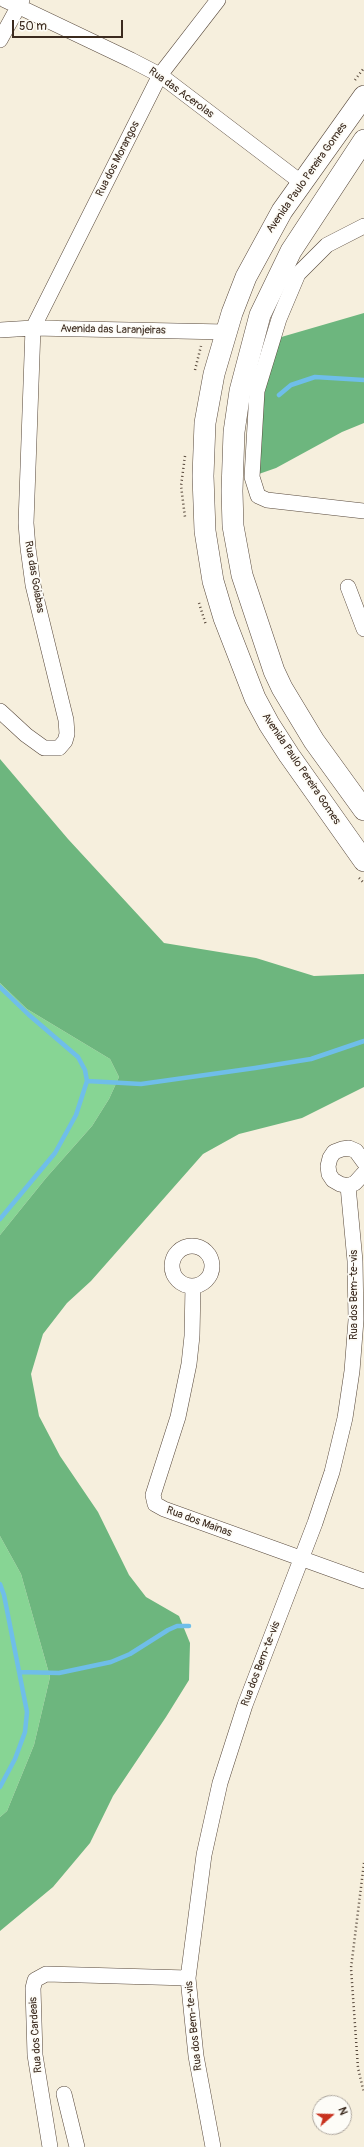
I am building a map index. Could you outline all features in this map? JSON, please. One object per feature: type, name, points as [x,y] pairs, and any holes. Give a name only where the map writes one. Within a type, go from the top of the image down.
[{"type":"main road","name":"Avenida Paulo Pereira Gomes","points":[[364,96],[275,221],[256,256],[239,294],[226,332],[210,390],[203,452],[204,524],[213,581],[230,633],[261,711],[289,755],[364,861]]},
{"type":"main road","points":[[364,140],[291,251],[260,315],[248,353],[240,391],[233,458],[232,508],[235,539],[242,575],[274,671],[282,688],[314,741],[364,810]]},
{"type":"street","name":"Rua dos Morangos","points":[[33,328],[160,75],[218,0]]},
{"type":"street","name":"Rua das Acerolas","points":[[15,2],[160,75],[302,183]]},
{"type":"street","points":[[0,40],[15,2]]},
{"type":"street","points":[[364,226],[327,244],[298,274],[279,319],[257,391],[252,477],[258,496],[266,500],[364,511]]},
{"type":"street","name":"Avenida das Laranjeiras","points":[[0,330],[33,328],[226,332]]},
{"type":"street","name":"Rua das Goiabas","points":[[0,711],[26,735],[44,748],[59,748],[65,741],[67,734],[66,720],[33,585],[26,523],[33,328]]},
{"type":"street","points":[[348,587],[364,628]]},
{"type":"street","points":[[364,1162],[356,1151],[349,1148],[334,1152],[330,1158],[328,1166],[329,1174],[333,1180],[348,1186],[355,1183],[364,1173]]},
{"type":"street","name":"Rua dos Bem-te-vis","points":[[213,2147],[196,2056],[188,1978],[204,1855],[220,1784],[245,1705],[301,1559],[332,1472],[345,1418],[352,1371],[356,1305],[355,1261],[348,1186]]},
{"type":"street","name":"Rua dos Mainas","points":[[193,1286],[188,1364],[178,1416],[153,1500],[164,1509],[364,1581]]},
{"type":"street","name":"Rua dos Cardeais","points":[[50,2147],[35,2055],[33,1988],[35,1980],[46,1974],[188,1978]]},
{"type":"street","points":[[64,2094],[77,2147]]},
{"type":"path","points":[[364,1863],[351,1968],[358,2068],[364,2093]]},
{"type":"green space","points":[[364,313],[364,423],[342,432],[276,468],[256,475],[256,436],[271,340]]},
{"type":"green space","points":[[0,759],[68,839],[164,943],[256,958],[314,976],[364,974],[364,1087],[302,1118],[239,1134],[203,1154],[91,1281],[67,1303],[43,1334],[31,1374],[39,1416],[60,1456],[98,1512],[129,1575],[146,1597],[179,1616],[190,1643],[189,1680],[113,1796],[90,1843],[53,1887],[0,1931],[0,1817],[7,1811],[34,1745],[50,1677],[21,1574],[0,1536],[0,1235],[46,1178],[92,1126],[109,1099],[119,1077],[110,1059],[27,1009],[0,983]]},
{"type":"green space","points":[[0,983],[27,1009],[110,1059],[119,1077],[109,1099],[92,1126],[46,1178],[0,1235]]},
{"type":"green space","points":[[0,1536],[21,1574],[50,1677],[34,1745],[7,1811],[0,1817]]},
{"type":"waterway","points":[[279,395],[291,385],[315,377],[364,380]]},
{"type":"waterway","points":[[0,987],[29,1015],[78,1057],[85,1070],[87,1081],[76,1115],[55,1153],[0,1219]]},
{"type":"waterway","points":[[87,1081],[141,1084],[255,1068],[311,1059],[364,1041]]},
{"type":"waterway","points":[[0,1584],[4,1595],[27,1712],[25,1732],[15,1759],[0,1787]]},
{"type":"waterway","points":[[20,1672],[59,1673],[111,1662],[130,1654],[168,1630],[177,1626],[189,1626]]}]
